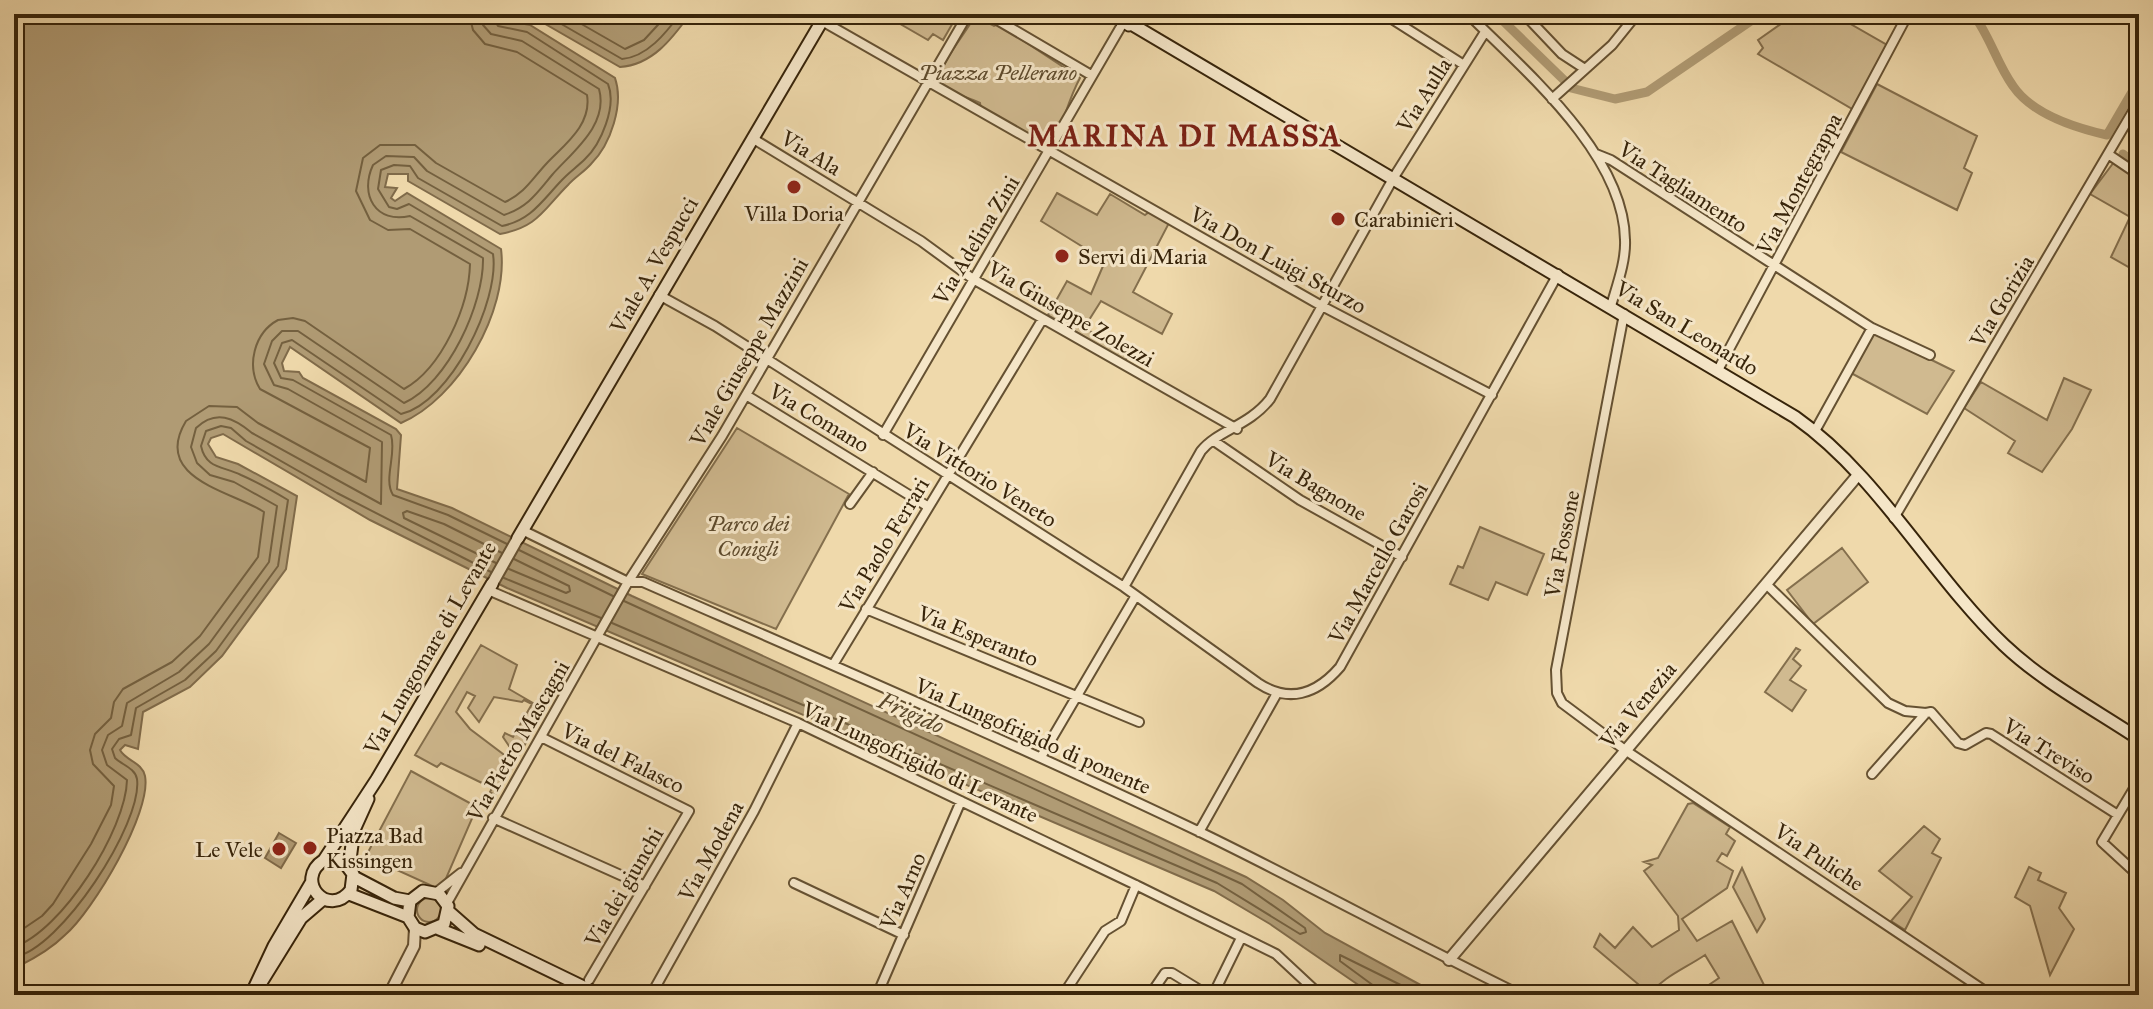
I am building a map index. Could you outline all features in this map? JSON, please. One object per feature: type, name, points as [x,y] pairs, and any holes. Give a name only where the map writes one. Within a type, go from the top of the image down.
[{"type":"main road","name":"Viale A. Vespucci","points":[[520,534],[824,18]]},
{"type":"main road","name":"Via San Leonardo","points":[[1131,19],[1815,431],[1858,475],[2005,645],[2139,739]]},
{"type":"main road","name":"Via Lungomare di Levante","points":[[324,860],[377,779],[490,587]]},
{"type":"main road","name":"Via Lungomare di Levante","points":[[351,872],[354,830],[377,779]]},
{"type":"main road","points":[[252,995],[274,946],[311,883],[314,869],[324,860],[338,859],[351,872],[394,898],[410,901]]},
{"type":"main road","points":[[252,995],[301,918],[322,900],[340,901],[349,894],[351,872]]},
{"type":"main road","points":[[311,883],[322,900]]},
{"type":"main road","points":[[408,917],[410,901],[420,892],[437,892],[466,929],[600,995]]},
{"type":"main road","points":[[349,894],[408,917],[415,928],[434,931],[522,959]]},
{"type":"main road","points":[[434,931],[448,907]]},
{"type":"street","name":"Viale Giuseppe Mazzini","points":[[601,633],[627,585],[746,395],[854,200],[968,14]]},
{"type":"street","points":[[987,14],[1091,75]]},
{"type":"street","points":[[1384,14],[1464,65]]},
{"type":"street","points":[[1468,14],[1555,97],[1596,154],[1616,197],[1626,240],[1611,306]]},
{"type":"street","points":[[1524,14],[1562,54],[1585,69]]},
{"type":"street","points":[[1555,97],[1612,45],[1637,14]]},
{"type":"street","name":"Via Montegrappa","points":[[1718,370],[1776,268],[1908,14]]},
{"type":"street","points":[[824,18],[926,82],[1049,152]]},
{"type":"street","name":"Via Adelina Zini","points":[[883,435],[1091,75],[1131,19]]},
{"type":"street","name":"Via Aulla","points":[[1214,441],[1258,415],[1270,399],[1394,177],[1485,32]]},
{"type":"street","name":"Via Gorizia","points":[[1894,518],[2139,101]]},
{"type":"street","name":"Via Ala","points":[[752,138],[854,200]]},
{"type":"street","name":"Via Don Luigi Sturzo","points":[[1049,152],[1320,305],[1492,395]]},
{"type":"street","name":"Via Tagliamento","points":[[1596,154],[1611,160],[1872,328],[1930,355]]},
{"type":"street","points":[[2108,154],[2139,175]]},
{"type":"street","name":"Via Giuseppe Zolezzi","points":[[854,200],[921,241],[973,279],[1237,429]]},
{"type":"street","name":"Via Marcello Garosi","points":[[1276,695],[1293,696],[1335,673],[1558,274]]},
{"type":"street","name":"Via Vittorio Veneto","points":[[659,295],[715,326],[1124,587],[1276,695]]},
{"type":"street","name":"Via Fossone","points":[[1624,314],[1555,681],[1562,703],[1625,750]]},
{"type":"street","name":"Via Paolo Ferrari","points":[[833,665],[1042,320]]},
{"type":"street","points":[[1815,431],[1872,328]]},
{"type":"street","name":"Via Comano","points":[[746,395],[927,506]]},
{"type":"street","points":[[1124,587],[1201,451],[1214,441]]},
{"type":"street","name":"Via Bagnone","points":[[1214,441],[1281,488],[1402,557]]},
{"type":"street","name":"Via Comano","points":[[850,504],[873,472]]},
{"type":"street","name":"Via Venezia","points":[[1449,960],[1858,475]]},
{"type":"street","name":"Via Lungofrigido di ponente","points":[[520,534],[627,585],[643,582],[1041,757],[1199,832],[1521,995]]},
{"type":"street","name":"Via Lungomare di Levante","points":[[490,587],[520,534]]},
{"type":"street","name":"Via Treviso","points":[[1766,584],[1888,703],[1917,714],[1931,712],[1958,743],[1965,745],[1986,733],[1991,734],[2118,815]]},
{"type":"street","name":"Via Lungofrigido di Levante","points":[[490,587],[601,633],[798,723],[1136,885],[1276,954],[1320,995]]},
{"type":"street","points":[[1041,757],[1135,597]]},
{"type":"street","name":"Via Esperanto","points":[[866,609],[1139,722]]},
{"type":"street","name":"Via Pietro Mascagni","points":[[448,907],[493,818],[601,633]]},
{"type":"street","points":[[1199,832],[1276,695]]},
{"type":"street","points":[[1872,774],[1926,713]]},
{"type":"street","name":"Via Modena","points":[[651,995],[754,811],[798,723]]},
{"type":"street","name":"Via del Falasco","points":[[541,737],[689,811]]},
{"type":"street","name":"Via Puliche","points":[[1625,750],[1991,995]]},
{"type":"street","points":[[2139,780],[2103,845],[2118,854],[2121,863],[2139,876]]},
{"type":"street","name":"Via Arno","points":[[877,995],[961,801]]},
{"type":"street","name":"Via dei giunchi","points":[[589,980],[689,811]]},
{"type":"street","points":[[493,818],[645,886]]},
{"type":"street","name":"Via Pietro Mascagni","points":[[437,892],[470,863]]},
{"type":"street","points":[[794,883],[904,935]]},
{"type":"street","points":[[1063,995],[1105,931],[1121,921],[1136,885]]},
{"type":"street","points":[[397,982],[414,946],[415,928]]},
{"type":"street","points":[[389,995],[434,931]]},
{"type":"street","points":[[1150,995],[1165,973],[1172,973],[1211,995],[1241,938]]},
{"type":"green space","points":[[883,14],[958,14],[943,40],[933,34],[928,40]]},
{"type":"green space","points":[[1795,14],[1833,14],[1887,45],[1854,110],[1758,54],[1763,48],[1758,40]]},
{"type":"green space","name":"Piazza Pellerano","points":[[975,16],[994,26],[998,24],[1080,78],[1057,135],[1049,135],[1046,142],[981,109],[980,103],[953,92],[939,81],[948,57]]},
{"type":"green space","points":[[1877,84],[1977,136],[1964,168],[1972,173],[1957,210],[1841,152]]},
{"type":"green space","points":[[2114,162],[2139,179],[2139,273],[2111,257],[2130,217],[2090,194]]},
{"type":"green space","points":[[1057,193],[1097,215],[1110,194],[1145,215],[1149,212],[1169,223],[1133,292],[1172,314],[1162,334],[1101,301],[1084,328],[1130,353],[1125,361],[1048,315],[1067,281],[1091,294],[1103,266],[1091,258],[1091,252],[1041,221]]},
{"type":"green space","points":[[1873,331],[1954,371],[1927,414],[1851,373]]},
{"type":"green space","points":[[2064,378],[2091,390],[2072,429],[2042,472],[2008,453],[2015,441],[1964,408],[1981,382],[2047,420]]},
{"type":"green space","name":"Parco dei Conigli","points":[[737,428],[849,494],[776,629],[642,574]]},
{"type":"green space","points":[[1480,527],[1544,554],[1527,595],[1496,582],[1488,600],[1450,584],[1458,566],[1463,568]]},
{"type":"green space","points":[[1842,548],[1868,582],[1813,624],[1787,590]]},
{"type":"green space","points":[[481,645],[517,665],[509,689],[545,710],[517,758],[503,737],[505,733],[513,737],[532,704],[524,700],[494,697],[479,722],[468,708],[475,696],[467,692],[456,712],[470,729],[515,763],[495,795],[490,792],[493,786],[485,781],[482,783],[441,763],[437,767],[415,755]]},
{"type":"green space","points":[[1796,648],[1800,650],[1793,659],[1801,666],[1790,680],[1806,690],[1792,711],[1765,692]]},
{"type":"green space","points":[[411,771],[477,807],[441,890],[366,856]]},
{"type":"green space","points":[[1693,803],[1730,827],[1726,834],[1735,841],[1727,856],[1722,853],[1717,861],[1733,871],[1727,888],[1682,919],[1697,941],[1732,921],[1769,995],[1694,995],[1719,978],[1705,955],[1668,978],[1648,995],[1634,995],[1638,984],[1594,947],[1600,934],[1615,948],[1633,927],[1652,947],[1679,930],[1678,916],[1644,871],[1652,865],[1644,862],[1658,858],[1688,804]]},
{"type":"green space","points":[[1924,826],[1940,839],[1932,853],[1941,858],[1905,930],[1891,921],[1912,897],[1879,871]]},
{"type":"green space","points":[[2029,867],[2041,873],[2038,880],[2066,893],[2059,908],[2074,929],[2050,975],[2030,906],[2015,897]]},
{"type":"green space","points":[[1742,868],[1765,919],[1757,932],[1733,887]]},
{"type":"green space","points":[[429,898],[437,902],[441,910],[437,918],[429,922],[421,918],[417,910],[421,902]]},
{"type":"water","points":[[14,14],[498,14],[502,20],[530,25],[615,78],[617,111],[610,135],[598,156],[546,210],[523,227],[500,234],[408,181],[408,174],[388,174],[385,187],[397,188],[391,198],[395,201],[407,193],[501,249],[497,299],[488,325],[460,374],[442,394],[401,423],[290,347],[282,363],[284,371],[299,372],[303,378],[396,429],[401,435],[397,489],[452,508],[632,596],[1246,877],[1283,900],[1325,933],[1439,995],[1373,995],[1270,924],[1214,891],[507,588],[370,520],[223,434],[211,438],[208,444],[216,457],[238,464],[297,496],[286,569],[222,656],[190,687],[143,712],[138,749],[125,745],[120,750],[143,771],[145,792],[118,860],[90,905],[65,935],[31,960],[19,966],[14,963]]},
{"type":"water","points":[[528,14],[690,14],[651,56],[620,67]]},
{"type":"water","points":[[279,833],[296,843],[281,868],[265,858]]},
{"type":"waterway","points":[[1496,14],[1566,82]]},
{"type":"waterway","points":[[1571,88],[1615,99],[1647,92],[1761,14]]},
{"type":"waterway","points":[[1973,14],[2007,77],[2021,96],[2043,112],[2069,124],[2107,135],[2139,80]]},
{"type":"waterway","points":[[2123,154],[2139,166]]},
{"type":"place","name":"Villa Doria","points":[[794,187]]},
{"type":"place","name":"Carabinieri","points":[[1338,219]]},
{"type":"place","name":"Servi di Maria","points":[[1062,256]]},
{"type":"place","name":"Piazza Bad Kissingen","points":[[310,848]]},
{"type":"place","name":"Le Vele","points":[[279,849]]},
{"type":"district","name":"MARINA DI MASSA","points":[[1185,136]]},
{"type":"water label","name":"Frigido","points":[[911,713]]}]
